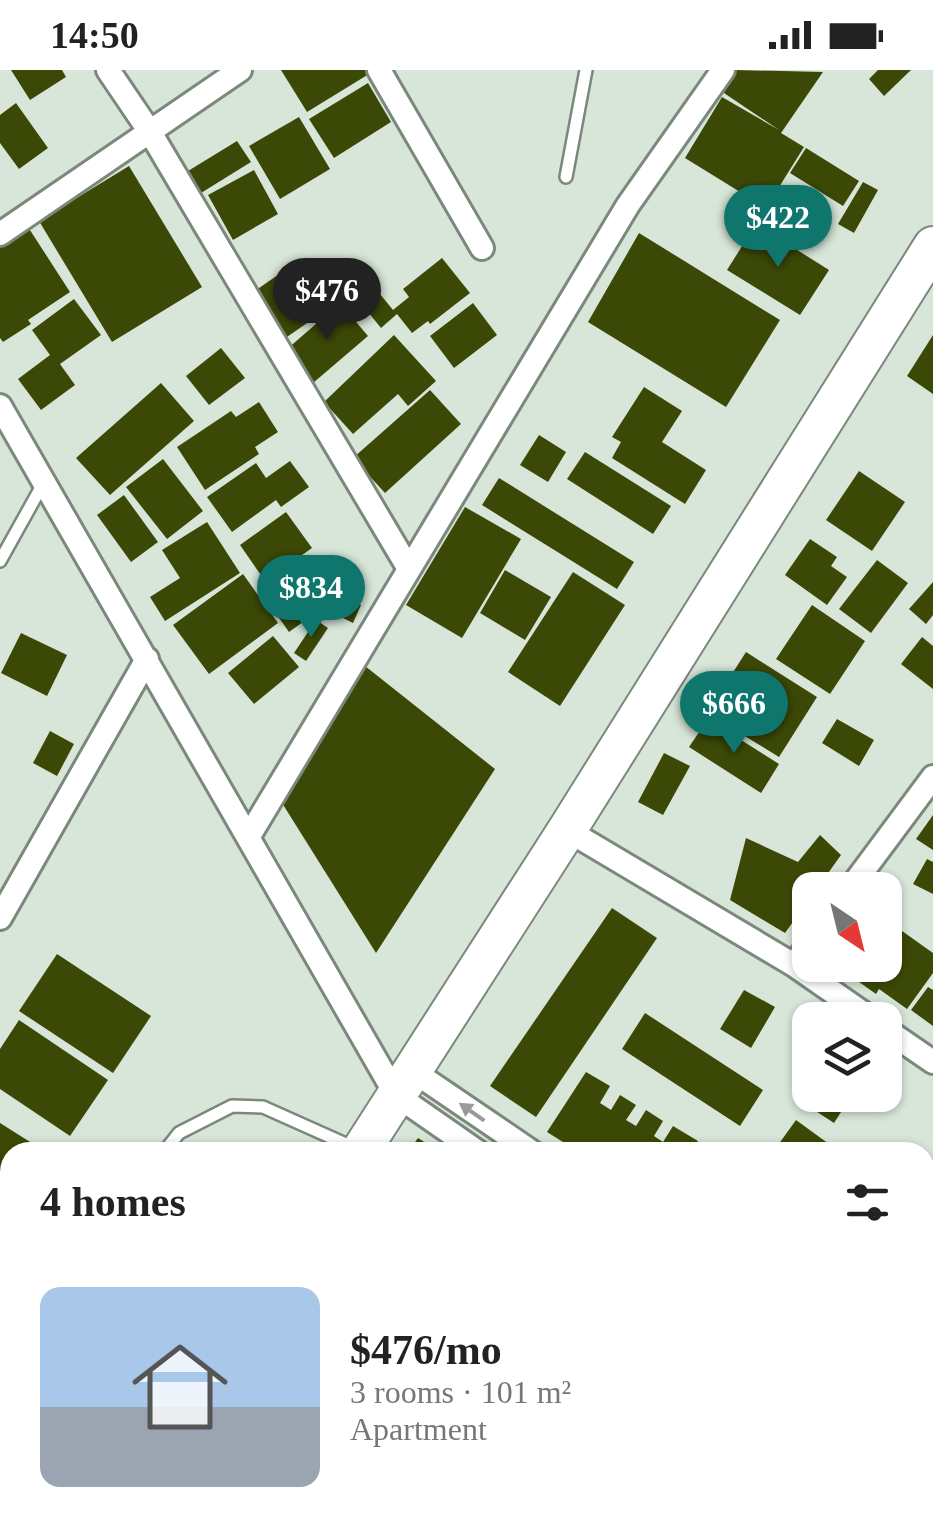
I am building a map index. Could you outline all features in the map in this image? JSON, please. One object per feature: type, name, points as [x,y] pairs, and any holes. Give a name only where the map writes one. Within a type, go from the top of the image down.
[{"type":"highway","points":[[367,1142],[933,246]]},
{"type":"street","points":[[108,70],[150,132],[410,570]]},
{"type":"street","points":[[0,234],[240,70]]},
{"type":"street","points":[[379,70],[482,248]]},
{"type":"street","points":[[249,836],[628,205],[723,70]]},
{"type":"street","points":[[0,406],[249,836],[405,1083],[467,1142]]},
{"type":"street","points":[[0,918],[147,660]]},
{"type":"street","points":[[862,872],[933,777]]},
{"type":"street","points":[[567,830],[792,964]]},
{"type":"street","points":[[818,982],[846,1002]]},
{"type":"street","points":[[902,1041],[933,1062]]},
{"type":"street","points":[[405,1083],[514,1142]]},
{"type":"lane","points":[[566,177],[586,70]]},
{"type":"lane","points":[[0,562],[44,482]]},
{"type":"lane","points":[[172,1142],[179,1133],[232,1106],[263,1107],[339,1142]]},
{"type":"building","points":[[11,70],[62,70],[66,77],[30,100]]},
{"type":"building","points":[[281,70],[367,70],[369,74],[307,112]]},
{"type":"building","points":[[735,70],[823,72],[781,133],[804,147],[766,208],[685,158],[722,97],[779,130],[721,91]]},
{"type":"building","points":[[878,70],[911,70],[884,96],[869,79]]},
{"type":"building","points":[[368,83],[391,122],[334,158],[309,119]]},
{"type":"building","points":[[16,103],[48,148],[19,169],[0,143],[0,115]]},
{"type":"building","points":[[299,117],[330,169],[280,199],[249,146]]},
{"type":"building","points":[[237,141],[251,162],[201,193],[188,171]]},
{"type":"building","points":[[806,148],[859,181],[843,206],[790,173]]},
{"type":"building","points":[[129,166],[202,287],[112,342],[39,221]]},
{"type":"building","points":[[254,170],[278,214],[233,240],[208,195]]},
{"type":"building","points":[[863,182],[878,190],[854,233],[838,224]]},
{"type":"building","points":[[756,224],[829,270],[800,315],[727,270]]},
{"type":"building","points":[[28,227],[70,292],[3,342],[0,246]]},
{"type":"building","points":[[639,233],[780,320],[726,407],[588,322]]},
{"type":"building","points":[[442,258],[470,293],[412,333],[397,314],[381,328],[351,291],[367,278],[393,310],[409,297],[403,289]]},
{"type":"building","points":[[285,270],[298,289],[292,294],[310,321],[284,339],[252,293]]},
{"type":"building","points":[[318,276],[334,296],[314,312],[298,292]]},
{"type":"building","points":[[74,299],[101,335],[60,364],[75,385],[41,410],[18,379],[50,355],[32,330]]},
{"type":"building","points":[[340,303],[368,336],[313,383],[286,350]]},
{"type":"building","points":[[473,303],[497,335],[454,368],[430,336]]},
{"type":"building","points":[[394,335],[436,381],[408,406],[398,394],[353,434],[324,402]]},
{"type":"building","points":[[933,335],[933,394],[907,376]]},
{"type":"building","points":[[221,348],[245,378],[209,405],[186,376]]},
{"type":"building","points":[[161,383],[194,421],[110,495],[76,458]]},
{"type":"building","points":[[644,387],[682,411],[662,442],[706,470],[685,504],[612,458],[621,442],[612,437]]},
{"type":"building","points":[[430,390],[461,424],[385,493],[353,458]]},
{"type":"building","points":[[259,402],[278,432],[255,447],[259,454],[205,490],[177,447],[231,411],[236,417]]},
{"type":"building","points":[[539,435],[566,452],[548,482],[520,465]]},
{"type":"building","points":[[585,452],[671,506],[653,534],[567,479]]},
{"type":"building","points":[[163,459],[203,511],[167,539],[126,487]]},
{"type":"building","points":[[290,461],[309,487],[281,507],[276,500],[232,532],[207,497],[256,463],[266,478]]},
{"type":"building","points":[[859,471],[905,502],[872,551],[826,520]]},
{"type":"building","points":[[499,478],[634,562],[617,589],[482,505]]},
{"type":"building","points":[[124,495],[158,542],[131,562],[97,515]]},
{"type":"building","points":[[465,507],[521,539],[462,638],[406,605]]},
{"type":"building","points":[[286,512],[312,548],[265,581],[240,545]]},
{"type":"building","points":[[207,522],[240,573],[165,621],[150,597],[180,578],[162,550]]},
{"type":"building","points":[[810,539],[837,557],[831,566],[847,577],[827,605],[785,575]]},
{"type":"building","points":[[877,560],[908,583],[871,633],[839,609]]},
{"type":"building","points":[[316,566],[338,597],[289,632],[267,601]]},
{"type":"building","points":[[505,570],[551,597],[525,640],[480,613]]},
{"type":"building","points":[[573,572],[625,605],[560,706],[508,672]]},
{"type":"building","points":[[243,574],[278,623],[209,674],[173,625]]},
{"type":"building","points":[[933,582],[933,615],[926,624],[909,609]]},
{"type":"building","points":[[350,600],[361,605],[353,623],[341,617]]},
{"type":"building","points":[[812,605],[865,641],[830,694],[776,659]]},
{"type":"building","points":[[316,620],[328,628],[306,661],[294,653]]},
{"type":"building","points":[[21,633],[67,655],[47,696],[1,673]]},
{"type":"building","points":[[273,636],[299,667],[254,704],[228,673]]},
{"type":"building","points":[[922,637],[933,646],[933,689],[901,664]]},
{"type":"building","points":[[746,652],[817,697],[779,757],[707,713]]},
{"type":"building","points":[[365,666],[495,769],[376,953],[282,803]]},
{"type":"building","points":[[708,719],[779,764],[761,793],[689,747]]},
{"type":"building","points":[[837,719],[874,740],[859,766],[822,743]]},
{"type":"building","points":[[50,731],[74,744],[57,776],[33,763]]},
{"type":"building","points":[[664,753],[690,766],[663,815],[638,802]]},
{"type":"building","points":[[933,815],[933,850],[916,839]]},
{"type":"building","points":[[820,835],[841,855],[829,872],[792,872],[792,923],[785,933],[730,900],[746,838],[798,862]]},
{"type":"building","points":[[927,859],[933,862],[933,894],[913,884]]},
{"type":"building","points":[[612,908],[657,938],[536,1117],[490,1086]]},
{"type":"building","points":[[902,931],[933,953],[933,973],[907,1009],[879,989],[876,994],[859,982],[902,982]]},
{"type":"building","points":[[57,954],[151,1016],[113,1073],[19,1011]]},
{"type":"building","points":[[928,987],[933,990],[933,1026],[911,1010]]},
{"type":"building","points":[[744,990],[775,1007],[751,1048],[720,1029]]},
{"type":"building","points":[[645,1013],[763,1090],[740,1126],[622,1049]]},
{"type":"building","points":[[19,1020],[108,1080],[70,1136],[0,1089],[0,1049]]},
{"type":"building","points":[[586,1072],[610,1086],[600,1103],[611,1110],[620,1095],[636,1105],[626,1120],[636,1126],[646,1110],[663,1121],[654,1136],[663,1142],[563,1142],[547,1132]]},
{"type":"building","points":[[817,1112],[841,1112],[834,1123]]},
{"type":"building","points":[[796,1120],[826,1142],[780,1142]]},
{"type":"building","points":[[0,1123],[30,1142],[0,1142]]},
{"type":"building","points":[[673,1126],[697,1142],[663,1142]]}]
